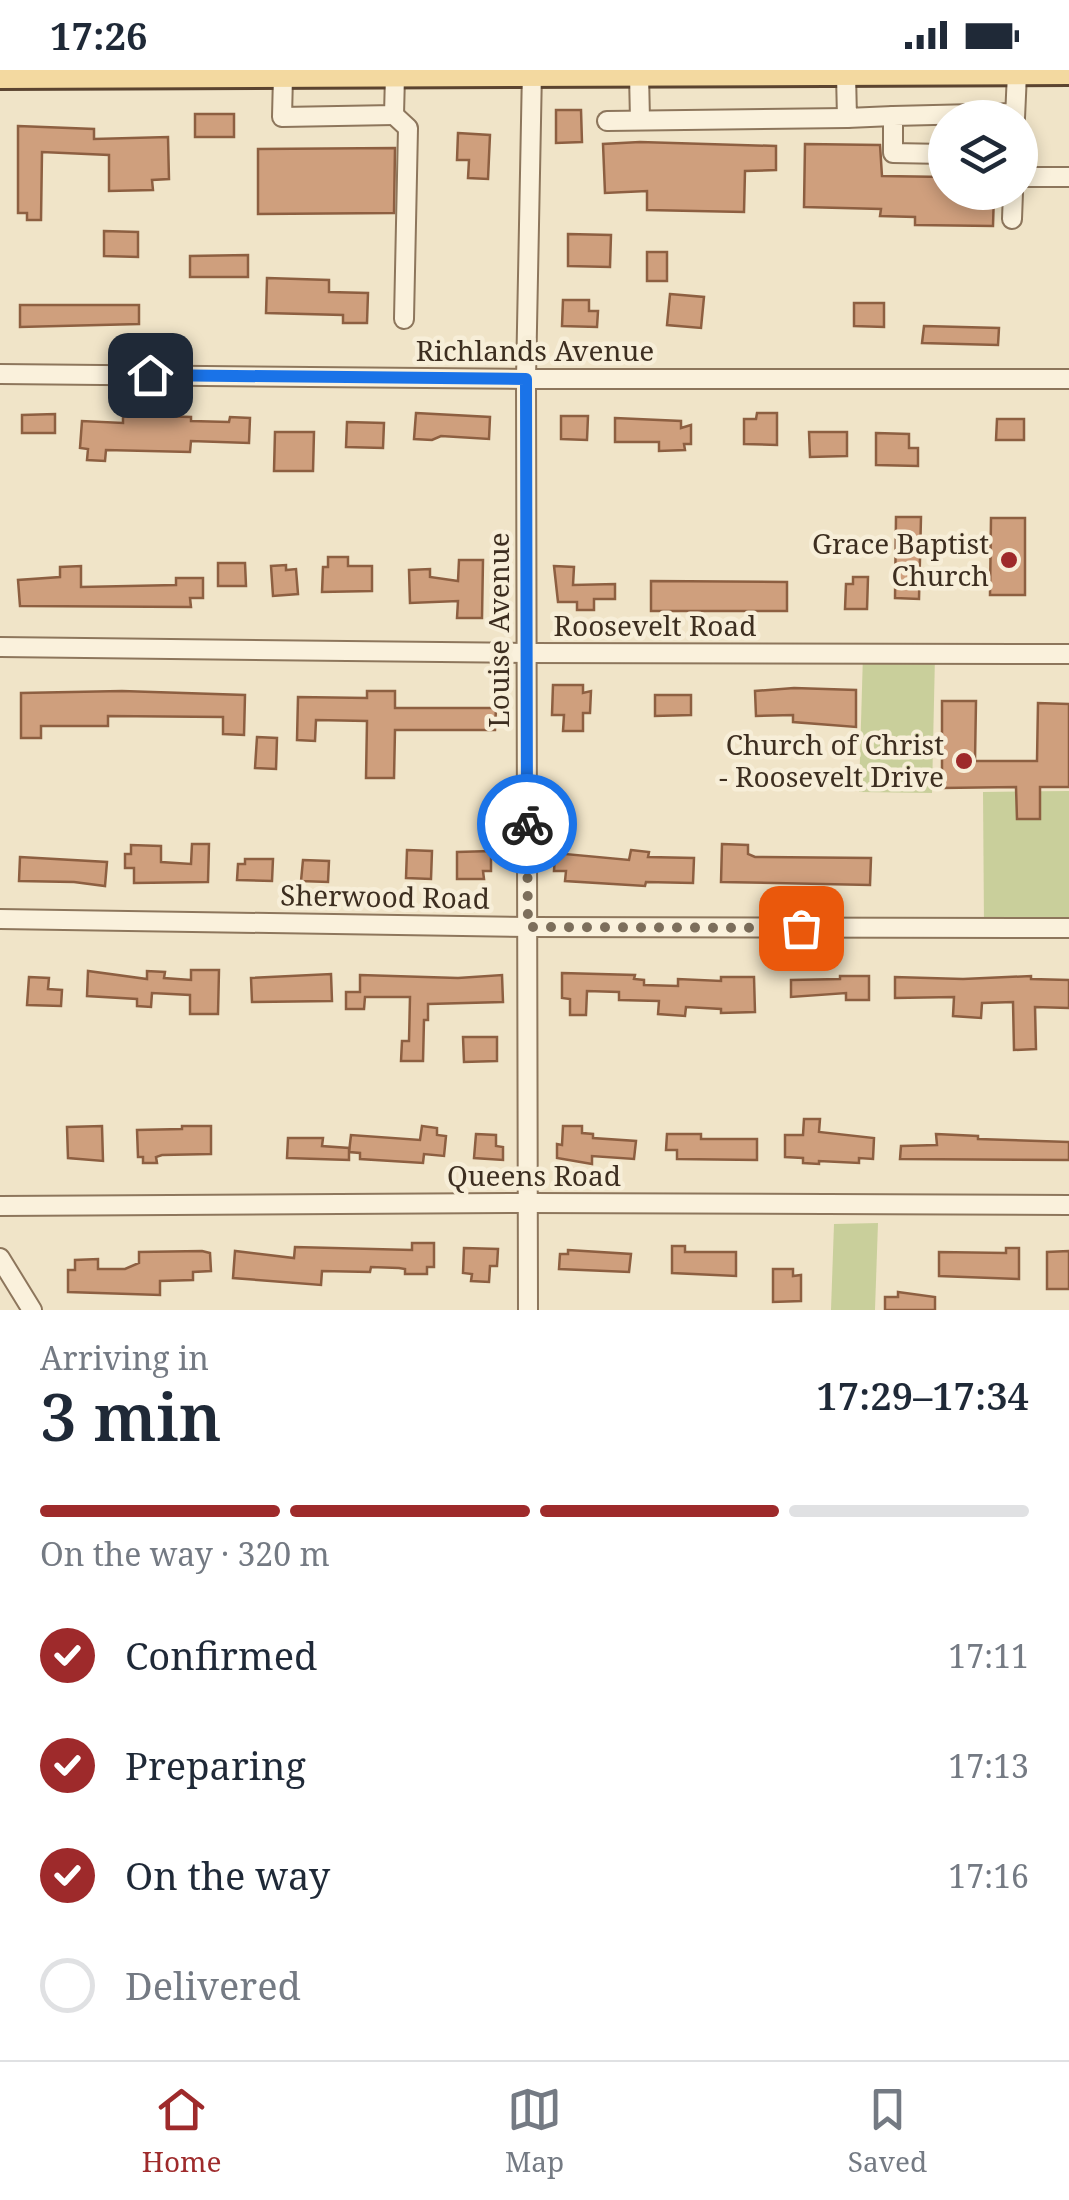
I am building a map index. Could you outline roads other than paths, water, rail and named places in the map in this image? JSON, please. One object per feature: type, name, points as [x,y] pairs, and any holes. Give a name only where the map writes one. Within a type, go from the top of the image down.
[{"type":"main road","points":[[0,78],[232,73],[1069,73]]},
{"type":"street","name":"Louise Avenue","points":[[528,1310],[526,379],[532,72]]},
{"type":"street","points":[[832,72],[847,118]]},
{"type":"street","points":[[394,115],[415,73]]},
{"type":"street","points":[[1016,100],[1017,73]]},
{"type":"street","points":[[640,74],[640,120]]},
{"type":"street","points":[[283,76],[282,117],[394,115],[408,128],[404,319]]},
{"type":"street","points":[[893,116],[893,153],[928,154]]},
{"type":"street","points":[[607,120],[928,116]]},
{"type":"street","points":[[1038,177],[1069,177]]},
{"type":"street","points":[[1012,210],[1012,219]]},
{"type":"street","name":"Richlands Avenue","points":[[0,374],[1069,379]]},
{"type":"street","name":"Roosevelt Road","points":[[0,647],[1069,654]]},
{"type":"street","name":"Sherwood Road","points":[[0,919],[528,927],[1069,928]]},
{"type":"street","name":"Queens Road","points":[[0,1206],[1069,1205]]},
{"type":"street","points":[[0,1258],[32,1310]]},
{"type":"place","name":"Grace Baptist Church","points":[[1009,560]]},
{"type":"place","name":"Church of Christ - Roosevelt Drive","points":[[964,761]]}]
